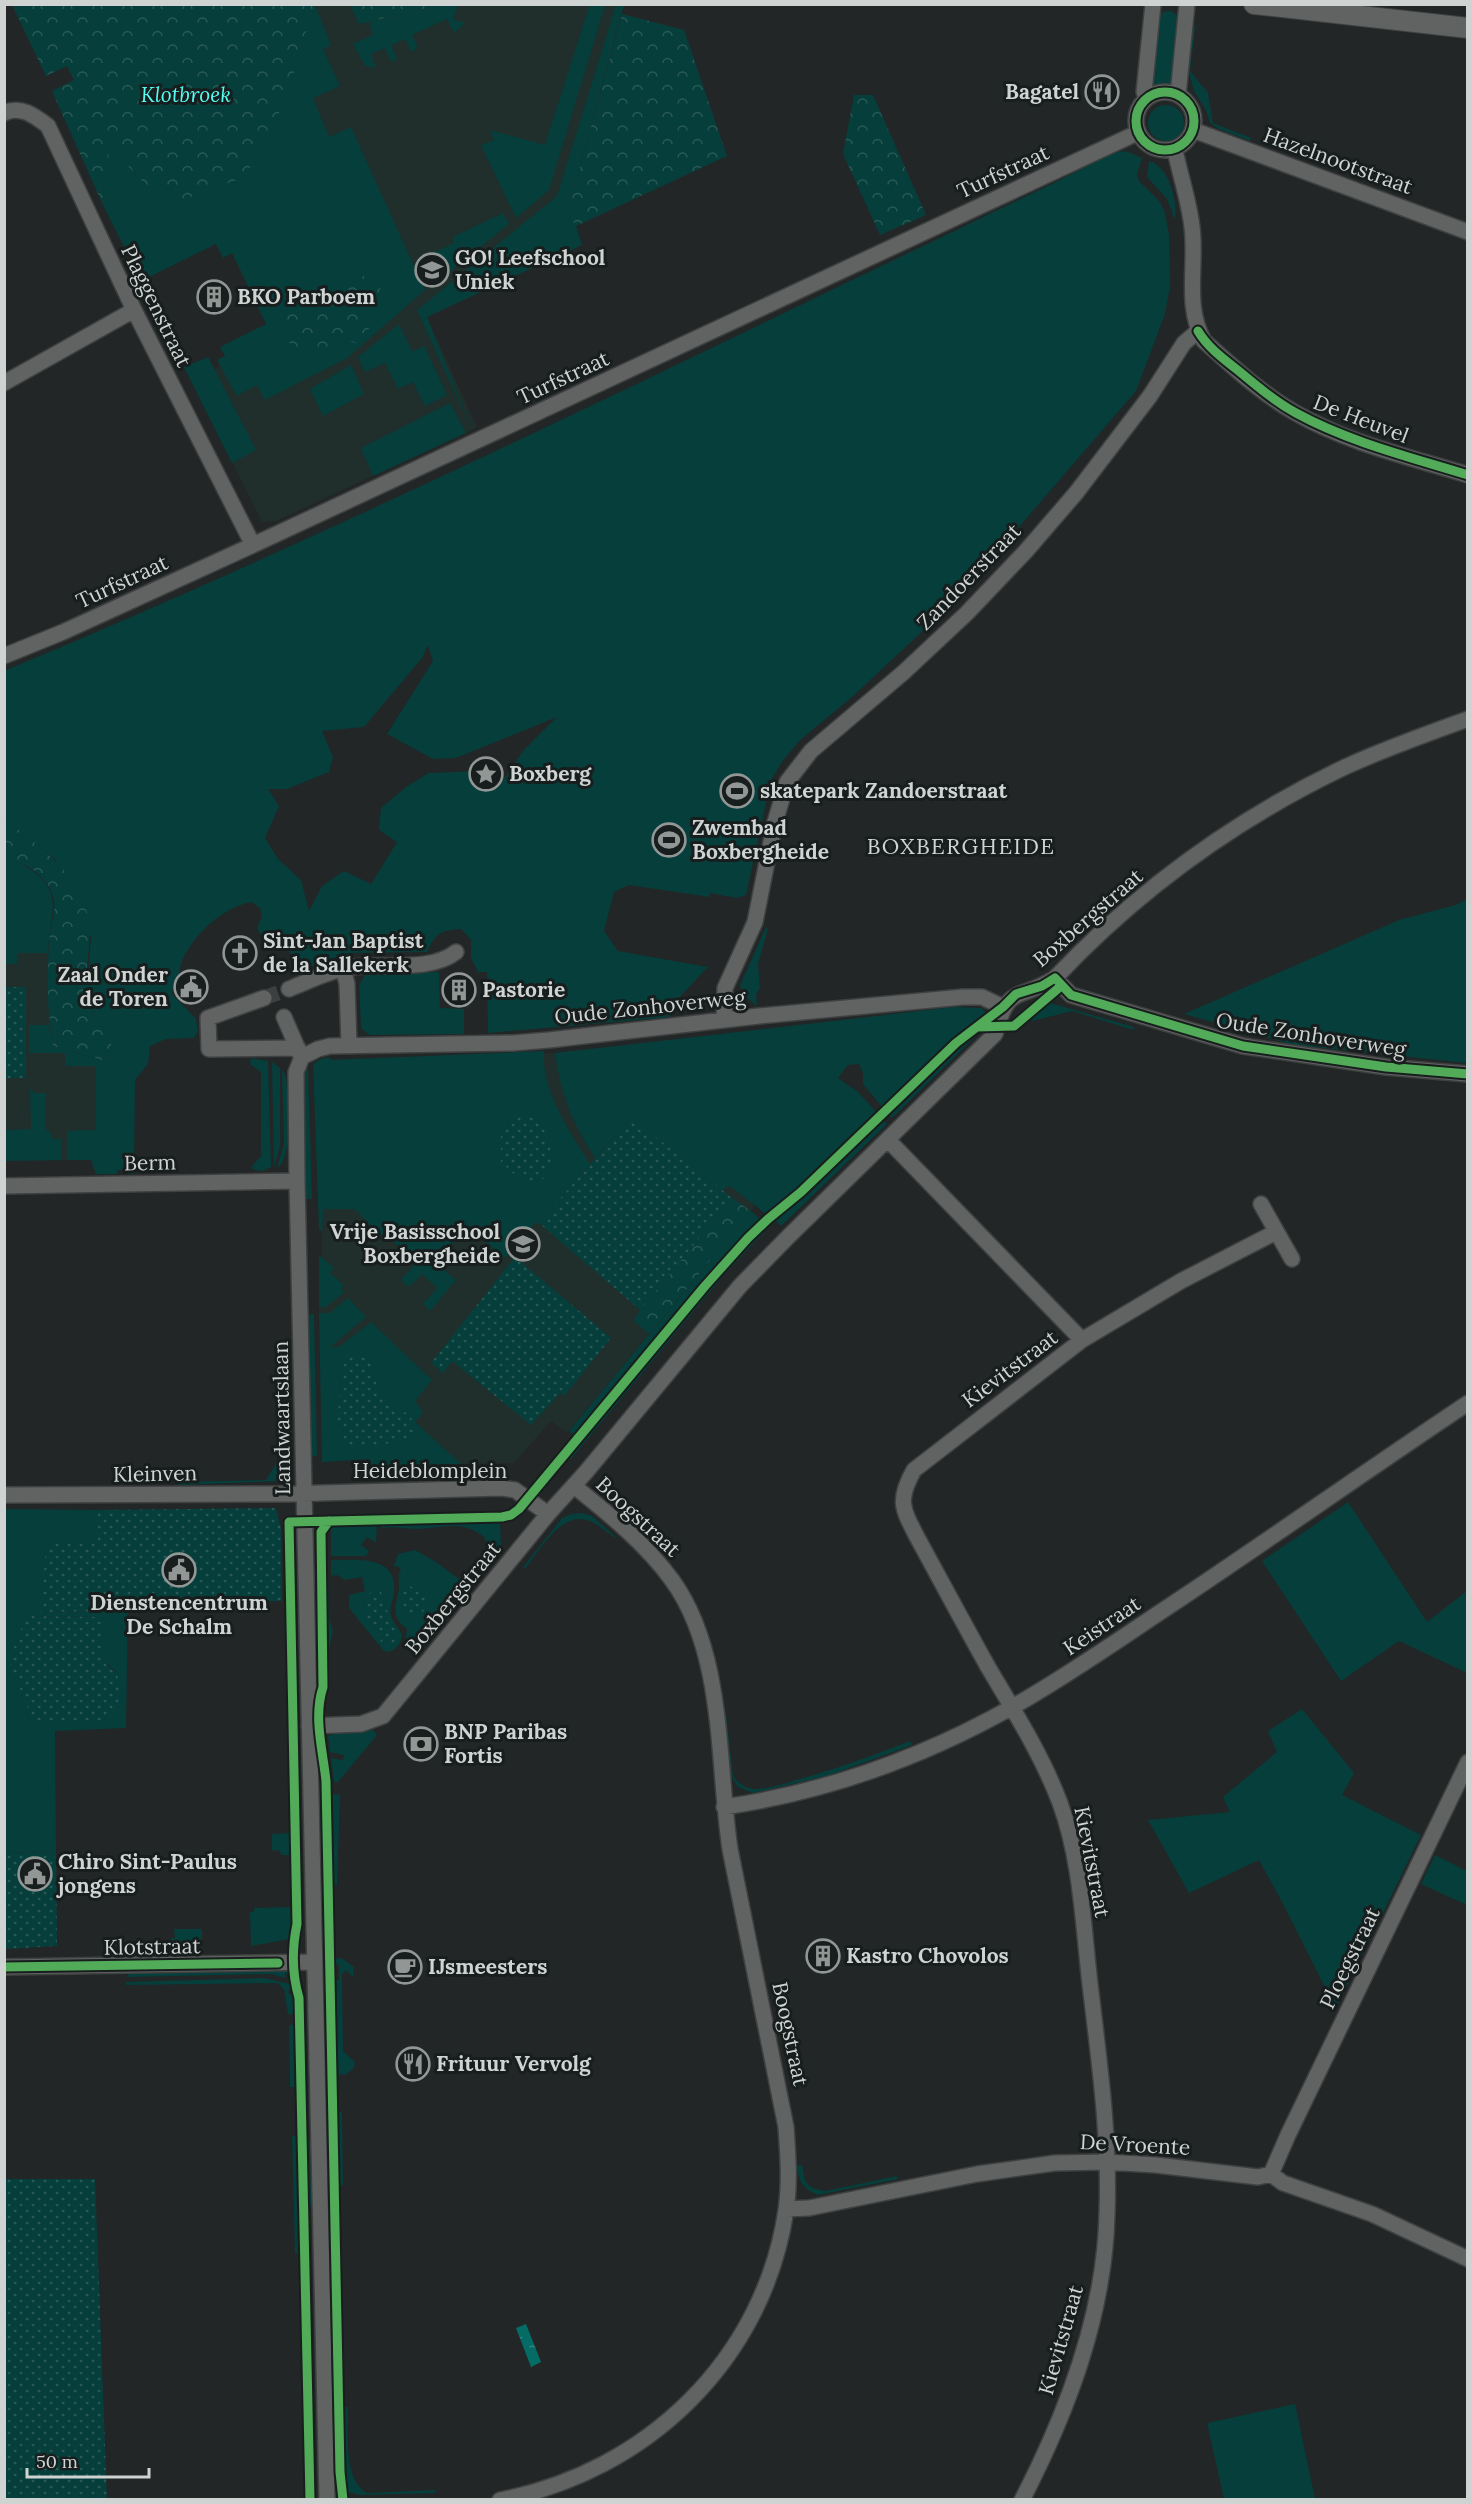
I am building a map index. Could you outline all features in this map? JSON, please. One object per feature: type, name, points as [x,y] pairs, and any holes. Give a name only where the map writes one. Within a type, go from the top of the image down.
[{"type":"street","points":[[1147,98],[1145,87],[1153,4]]},
{"type":"street","points":[[1178,94],[1187,4]]},
{"type":"street","points":[[1254,4],[1467,28]]},
{"type":"street","points":[[1162,92],[1178,94],[1189,104],[1194,115],[1193,130],[1185,144],[1174,150],[1160,151],[1147,146],[1137,133],[1136,117],[1140,105],[1147,98],[1162,92]]},
{"type":"street","name":"Plaggenstraat","points":[[4,113],[11,110],[31,113],[48,126],[134,310],[253,545]]},
{"type":"street","name":"Hazelnootstraat","points":[[1193,130],[1467,232]]},
{"type":"street","name":"Turfstraat","points":[[4,656],[253,545],[1137,133]]},
{"type":"street","points":[[1174,150],[1192,225],[1193,303],[1198,331]]},
{"type":"street","points":[[4,383],[134,310]]},
{"type":"street","name":"De Heuvel","points":[[1198,331],[1204,341],[1221,356],[1264,392],[1293,412],[1326,429],[1367,444],[1467,475]]},
{"type":"street","name":"Zandoerstraat","points":[[724,1020],[725,988],[755,922],[775,822],[787,782],[811,751],[904,672],[967,613],[1026,551],[1076,494],[1150,396],[1184,343],[1198,331]]},
{"type":"street","name":"Boxbergstraat","points":[[309,1726],[361,1724],[383,1716],[548,1514],[574,1486],[740,1286],[995,1034],[1003,1007],[1016,994],[1042,986],[1055,978],[1136,901],[1186,861],[1274,804],[1345,767],[1467,719]]},
{"type":"street","points":[[289,989],[343,968],[420,964],[446,960],[456,952]]},
{"type":"street","points":[[343,968],[347,984],[349,1045]]},
{"type":"street","name":"Oude Zonhoverweg","points":[[1055,978],[1071,995],[1243,1046],[1386,1067],[1467,1074]]},
{"type":"street","name":"Oude Zonhoverweg","points":[[264,998],[208,1018],[209,1048],[300,1052],[349,1045],[513,1043],[963,997],[982,997],[1003,1007]]},
{"type":"street","points":[[284,1017],[300,1052]]},
{"type":"street","name":"Landwaartslaan","points":[[300,1052],[296,1072],[297,1181],[327,2499]]},
{"type":"street","name":"Kievitstraat","points":[[888,1140],[1082,1340]]},
{"type":"street","name":"Berm","points":[[4,1186],[297,1181]]},
{"type":"street","points":[[1261,1204],[1292,1259]]},
{"type":"street","name":"Kievitstraat","points":[[1022,2499],[1045,2456],[1072,2390],[1090,2327],[1104,2256],[1107,2162],[1098,2051],[1079,1887],[1060,1804],[1038,1754],[917,1537],[904,1510],[904,1488],[914,1470],[1082,1340],[1180,1281],[1276,1232]]},
{"type":"street","name":"Keistraat","points":[[724,1807],[784,1796],[877,1770],[918,1754],[1012,1708],[1265,1543],[1467,1403]]},
{"type":"street","name":"Boogstraat","points":[[500,2499],[543,2490],[579,2476],[623,2454],[659,2429],[693,2398],[721,2366],[743,2332],[761,2296],[776,2253],[786,2209],[788,2156],[781,2090],[730,1849],[709,1666],[701,1638],[674,1582],[655,1558],[574,1486]]},
{"type":"street","name":"Heideblomplein","points":[[305,1493],[501,1488],[515,1490],[548,1514]]},
{"type":"street","name":"Kleinven","points":[[4,1495],[305,1493]]},
{"type":"street","name":"Ploegstraat","points":[[1271,2174],[1467,1762]]},
{"type":"street","name":"Klotstraat","points":[[4,1967],[314,1962]]},
{"type":"street","name":"De Vroente","points":[[786,2209],[809,2208],[1025,2165],[1107,2162],[1159,2165],[1258,2177],[1271,2174],[1283,2183],[1372,2214],[1467,2259]]},
{"type":"shaded area","name":"GO! Leefschool Uniek","points":[[314,5],[350,5],[359,24],[427,8],[431,5],[624,5],[567,214],[576,226],[582,245],[427,317],[477,427],[276,521],[262,522],[192,382],[345,294],[286,100]]},
{"type":"shaded area","points":[[5,860],[45,879],[54,1053],[65,1053],[66,1066],[96,1066],[96,1111],[100,1120],[91,1160],[5,1161]]},
{"type":"shaded area","name":"Vrije Basisschool Boxbergheide","points":[[595,1049],[763,1192],[751,1211],[567,1433],[551,1421],[514,1463],[370,1466],[370,1459],[322,1462],[319,1307],[322,1209],[539,1054]]},
{"type":"green space","points":[[590,4],[605,5],[549,190],[516,218],[481,145],[494,140],[490,130],[545,145]]},
{"type":"green space","name":"Klotbroek","points":[[12,5],[314,5],[286,100],[245,177],[175,203],[146,185],[110,147],[102,203],[52,91],[74,80],[67,66],[46,76]]},
{"type":"green space","points":[[315,5],[331,45],[323,49],[340,86],[313,98],[329,137],[351,127],[425,290],[347,358],[265,400],[257,385],[237,396],[217,360],[225,356],[220,347],[266,324],[232,253],[223,258],[216,244],[141,281],[102,203],[109,146],[146,185]]},
{"type":"green space","points":[[350,5],[431,5],[427,8],[359,24]]},
{"type":"green space","points":[[431,5],[458,5],[453,19],[465,23],[454,33],[447,19],[412,35],[418,48],[411,52],[405,39],[391,45],[397,59],[391,62],[385,48],[371,54],[376,68],[365,66],[353,44],[373,35],[369,22],[427,8]]},
{"type":"green space","points":[[616,5],[624,5],[567,214],[576,226],[582,245],[427,317],[472,430],[417,310],[557,196]]},
{"type":"green space","points":[[1171,11],[1181,18],[1175,87],[1166,86],[1149,91],[1158,17],[1163,12]]},
{"type":"green space","points":[[622,14],[684,30],[727,156],[576,226],[567,214]]},
{"type":"green space","points":[[1198,24],[1195,30],[1190,71],[1208,93],[1213,123],[1251,138],[1250,141],[1210,123],[1206,110],[1194,91],[1188,69],[1193,29]]},
{"type":"green space","points":[[854,95],[873,95],[926,215],[880,235],[843,154]]},
{"type":"green space","points":[[1166,105],[1179,110],[1184,123],[1179,136],[1166,141],[1153,136],[1148,123],[1153,110]]},
{"type":"green space","points":[[1126,151],[1142,158],[1137,174],[1139,181],[1160,202],[1165,213],[1169,235],[1170,286],[1165,314],[1136,391],[958,598],[852,697],[800,740],[782,762],[771,780],[746,895],[737,898],[710,893],[710,897],[629,885],[614,892],[604,931],[618,951],[708,967],[671,1006],[670,1017],[488,1033],[487,972],[478,972],[471,958],[471,940],[461,929],[448,930],[439,934],[427,952],[348,953],[301,970],[277,932],[264,939],[257,929],[262,916],[260,908],[251,902],[230,910],[210,924],[194,941],[182,961],[172,994],[196,1019],[198,1032],[194,1038],[166,1039],[150,1046],[148,1064],[135,1080],[134,1174],[128,1174],[128,1170],[117,1170],[117,1174],[96,1174],[91,1160],[67,1160],[67,1131],[96,1130],[96,1066],[65,1066],[65,1053],[29,1053],[29,1025],[49,1025],[53,1046],[105,1061],[114,1049],[96,1020],[87,986],[91,937],[56,860],[5,819],[4,671],[138,614],[403,495],[1112,153]],"holes":[[[428,645],[433,661],[387,734],[433,759],[456,758],[557,717],[523,751],[499,786],[485,789],[487,777],[480,771],[429,773],[406,787],[381,808],[379,830],[397,842],[371,884],[344,871],[322,886],[309,911],[301,880],[278,859],[265,838],[279,806],[268,789],[287,789],[329,772],[333,757],[322,731],[364,727],[422,658]]]},
{"type":"green space","points":[[1149,161],[1162,170],[1171,185],[1175,203],[1175,220],[1167,199],[1147,177]]},
{"type":"green space","points":[[503,213],[509,224],[430,288],[419,259],[454,243],[453,237]]},
{"type":"green space","points":[[361,275],[378,283],[384,298],[375,321],[357,343],[342,340],[318,351],[292,348],[283,330],[288,304]]},
{"type":"green space","points":[[399,324],[412,352],[424,346],[447,395],[425,406],[413,382],[398,389],[385,363],[365,372],[358,357]]},
{"type":"green space","points":[[208,357],[256,450],[232,463],[184,367]]},
{"type":"green space","points":[[351,365],[364,394],[323,416],[310,389]]},
{"type":"green space","points":[[450,403],[466,433],[373,476],[361,448]]},
{"type":"green space","points":[[5,819],[57,863],[74,884],[86,908],[89,931],[88,995],[97,1019],[114,1049],[105,1061],[53,1046],[48,982],[49,938],[54,901],[48,885],[36,872],[21,863],[5,860]]},
{"type":"green space","points":[[5,860],[18,862],[30,869],[41,878],[52,897],[48,953],[18,953],[17,964],[5,964]]},
{"type":"green space","points":[[1467,899],[1467,1063],[1294,1045],[1184,1014],[1399,920],[1456,905]]},
{"type":"green space","points":[[766,927],[768,929],[758,964],[760,988],[756,995],[757,1006],[744,996],[740,985]]},
{"type":"green space","points":[[439,972],[440,1008],[464,1009],[464,1034],[369,1035],[361,1028],[359,985],[365,975]]},
{"type":"green space","points":[[4,987],[26,987],[26,1078],[5,1078]]},
{"type":"green space","points":[[1047,1002],[1134,1027],[1133,1030],[1072,1011],[1033,1021],[1030,1018]]},
{"type":"green space","points":[[954,1007],[982,1008],[987,1015],[954,1039],[883,1108],[863,1084],[863,1073],[859,1064],[848,1065],[838,1078],[858,1092],[877,1113],[796,1191],[766,1214],[730,1186],[722,1190],[631,1117],[595,1158],[569,1108],[555,1053]]},
{"type":"green space","points":[[983,1029],[892,1118],[888,1114],[958,1045]]},
{"type":"green space","points":[[544,1051],[544,1066],[552,1096],[566,1125],[590,1164],[505,1258],[468,1227],[441,1256],[403,1249],[374,1229],[355,1209],[323,1209],[322,1231],[319,1230],[313,1064],[329,1057],[331,1060]]},
{"type":"green space","points":[[251,1058],[268,1061],[271,1167],[263,1171],[253,1170],[252,1166],[261,1156],[261,1072],[250,1064]]},
{"type":"green space","points":[[272,1062],[280,1068],[280,1145],[274,1168]]},
{"type":"green space","points":[[308,1066],[312,1199],[306,1199],[303,1079]]},
{"type":"green space","points":[[282,1070],[286,1076],[288,1139],[283,1162],[277,1168],[284,1144]]},
{"type":"green space","points":[[30,1089],[35,1093],[46,1093],[46,1130],[50,1131],[53,1139],[61,1139],[62,1160],[5,1161],[5,1130],[31,1129]]},
{"type":"green space","points":[[517,1115],[528,1115],[542,1122],[551,1157],[549,1171],[545,1178],[531,1181],[521,1179],[501,1162],[501,1135]]},
{"type":"green space","points":[[631,1117],[732,1198],[640,1310],[539,1223]]},
{"type":"green space","points":[[882,1119],[887,1124],[781,1226],[774,1219],[803,1194]]},
{"type":"green space","points":[[732,1198],[751,1211],[649,1334],[634,1321],[640,1310]]},
{"type":"green space","points":[[751,1211],[761,1220],[738,1242],[575,1436],[569,1431]]},
{"type":"green space","points":[[767,1224],[769,1227],[723,1276],[571,1459],[568,1455],[664,1337],[714,1279]]},
{"type":"green space","points":[[405,1253],[434,1262],[456,1280],[430,1311],[423,1304],[437,1288],[422,1274],[409,1287],[401,1280],[414,1265],[403,1255]]},
{"type":"green space","points":[[319,1255],[334,1268],[330,1273],[344,1285],[341,1289],[344,1292],[326,1307],[319,1307]]},
{"type":"green space","points":[[515,1257],[611,1338],[564,1396],[560,1393],[531,1425],[452,1361],[443,1373],[431,1363]]},
{"type":"green space","points":[[348,1298],[366,1317],[330,1347],[339,1347],[371,1322],[432,1380],[415,1401],[423,1412],[415,1422],[461,1464],[370,1466],[370,1459],[322,1462],[319,1313],[330,1313]]},
{"type":"green space","points":[[309,1314],[314,1314],[317,1456],[311,1456]]},
{"type":"green space","points":[[353,1354],[370,1359],[380,1398],[411,1416],[414,1435],[400,1441],[381,1444],[362,1446],[346,1444],[337,1421],[344,1359]]},
{"type":"green space","points":[[279,1428],[283,1428],[280,1481],[178,1485],[177,1482],[266,1480],[280,1457]]},
{"type":"green space","points":[[1348,1502],[1427,1622],[1467,1591],[1467,1673],[1399,1641],[1341,1681],[1262,1561]]},
{"type":"green space","points":[[276,1508],[281,1529],[282,1601],[128,1602],[135,1591],[115,1611],[40,1612],[47,1541],[98,1541],[98,1510]]},
{"type":"green space","points":[[5,1509],[98,1510],[98,1541],[53,1541],[40,1612],[115,1611],[138,1587],[128,1602],[126,1728],[55,1731],[56,1852],[5,1853]],"holes":[[[26,1616],[100,1617],[101,1659],[118,1673]]]},
{"type":"green space","points":[[582,1513],[592,1516],[616,1537],[590,1521],[572,1520],[556,1530],[525,1569],[523,1567],[562,1518]]},
{"type":"green space","points":[[500,1521],[501,1549],[489,1563],[485,1538],[468,1528],[451,1526],[414,1529],[381,1528],[381,1522]]},
{"type":"green space","points":[[377,1523],[376,1543],[367,1537],[361,1545],[369,1551],[366,1556],[331,1556],[331,1524]]},
{"type":"green space","points":[[415,1550],[459,1579],[467,1580],[433,1622],[434,1627],[431,1631],[424,1630],[405,1645],[407,1629],[395,1613],[401,1571],[399,1567],[394,1566],[398,1554]]},
{"type":"green space","points":[[331,1560],[363,1560],[382,1565],[389,1571],[393,1580],[394,1592],[391,1615],[402,1635],[395,1649],[387,1652],[383,1650],[349,1608],[349,1595],[365,1591],[362,1577],[345,1580],[337,1575],[331,1576]]},
{"type":"green space","points":[[314,1576],[319,1576],[321,1687],[317,1698]]},
{"type":"green space","points":[[323,1580],[328,1580],[329,1619],[333,1631],[329,1650],[330,1684],[322,1700],[323,1709],[320,1700],[325,1687]]},
{"type":"green space","points":[[407,1586],[427,1590],[428,1603],[421,1615],[412,1616],[402,1611],[403,1590]]},
{"type":"green space","points":[[372,1588],[380,1589],[390,1620],[398,1632],[396,1640],[391,1645],[385,1646],[370,1626],[366,1613]]},
{"type":"green space","points":[[26,1616],[101,1617],[101,1659],[119,1679],[121,1691],[115,1716],[101,1721],[33,1720],[9,1662]]},
{"type":"green space","points":[[1302,1709],[1354,1773],[1342,1795],[1421,1835],[1336,2009],[1259,1860],[1189,1893],[1148,1820],[1230,1812],[1223,1797],[1277,1752],[1268,1731]]},
{"type":"green space","points":[[724,1712],[726,1712],[733,1776],[743,1786],[752,1789],[790,1782],[910,1741],[912,1745],[827,1776],[753,1793],[738,1787],[729,1773]]},
{"type":"green space","points":[[373,1730],[377,1735],[338,1782],[334,1782],[331,1758],[343,1760],[344,1755],[330,1752],[328,1736]]},
{"type":"green space","points":[[340,1794],[337,1885],[331,1885],[331,1795]]},
{"type":"green space","points":[[324,1796],[326,1884],[320,1882],[319,1798]]},
{"type":"green space","points":[[292,1833],[293,1855],[281,1855],[280,1851],[272,1850],[272,1834]]},
{"type":"green space","points":[[56,1852],[57,1946],[5,1949],[5,1853]]},
{"type":"green space","points":[[1435,1855],[1467,1871],[1467,1905],[1421,1884]]},
{"type":"green space","points":[[293,1907],[290,1939],[251,1946],[250,1912],[254,1912],[254,1908]]},
{"type":"green space","points":[[174,1929],[202,1929],[202,1947],[171,1948],[171,1938],[175,1938]]},
{"type":"green space","points":[[341,1958],[354,1967],[353,1977],[346,1970],[342,1974],[343,2051],[355,2062],[354,2068],[345,2075],[336,2074],[334,1980],[339,1980],[339,1965],[334,1964],[334,1959]]},
{"type":"green space","points":[[328,1960],[330,2072],[323,2064],[323,1969]]},
{"type":"green space","points":[[278,1969],[288,1972],[288,1974],[285,1973],[285,1978],[271,1974],[128,1977],[128,1972]]},
{"type":"green space","points":[[264,1978],[290,1984],[291,1990],[288,1991],[290,1995],[294,1994],[295,2015],[288,2014],[284,1989],[278,1983],[126,1985],[126,1982]]},
{"type":"green space","points":[[289,2025],[295,2025],[297,2087],[290,2087]]},
{"type":"green space","points":[[331,2112],[332,2184],[327,2182],[326,2114]]},
{"type":"green space","points":[[336,2112],[342,2112],[343,2185],[338,2185]]},
{"type":"green space","points":[[292,2136],[298,2136],[300,2253],[295,2254]]},
{"type":"green space","points":[[304,2137],[310,2140],[311,2205],[305,2207]]},
{"type":"green space","points":[[797,2165],[802,2165],[805,2181],[812,2188],[826,2191],[897,2176],[898,2179],[818,2195],[802,2184]]},
{"type":"green space","points":[[5,2179],[95,2179],[107,2499],[5,2499]]},
{"type":"green space","points":[[1295,2404],[1315,2499],[1224,2499],[1207,2423]]},
{"type":"green space","points":[[343,2407],[348,2407],[348,2454],[350,2466],[359,2486],[367,2493],[436,2490],[435,2493],[361,2495],[347,2492],[344,2467]]},
{"type":"water","points":[[526,2324],[541,2362],[531,2367],[516,2328]]},
{"type":"tunnel","points":[[264,998],[289,989]]},
{"type":"cycle path","points":[[1159,92],[1171,92],[1186,100],[1194,115],[1194,121],[1194,127],[1186,142],[1171,150],[1159,150],[1144,142],[1136,127],[1136,115],[1144,100],[1159,92]]},
{"type":"cycle path","points":[[1198,331],[1223,358],[1267,394],[1296,413],[1358,441],[1468,475]]},
{"type":"cycle path","points":[[310,2500],[299,1998],[294,1961],[297,1924],[289,1522],[511,1515],[519,1509],[705,1286],[748,1238],[801,1192],[956,1043],[1003,1007],[1016,994],[1042,986],[1055,978],[1071,995],[1243,1046],[1386,1067],[1468,1074]]},
{"type":"cycle path","points":[[977,1027],[1014,1026],[1061,986]]},
{"type":"cycle path","points":[[329,1521],[321,1532],[323,1687],[319,1722],[326,1781],[340,2472],[343,2500]]},
{"type":"cycle path","points":[[4,1967],[278,1963]]},
{"type":"place","name":"Bagatel","points":[[1102,92]]},
{"type":"place","name":"GO! Leefschool Uniek","points":[[432,270]]},
{"type":"place","name":"BKO Parboem","points":[[214,297]]},
{"type":"place","name":"Boxberg","points":[[486,774]]},
{"type":"place","name":"skatepark Zandoerstraat","points":[[737,791]]},
{"type":"place","name":"Zwembad Boxbergheide","points":[[669,840]]},
{"type":"place","name":"Sint-Jan Baptist de la Sallekerk","points":[[240,953]]},
{"type":"place","name":"Zaal Onder de Toren","points":[[191,987]]},
{"type":"place","name":"Pastorie","points":[[459,990]]},
{"type":"place","name":"Vrije Basisschool Boxbergheide","points":[[523,1244]]},
{"type":"place","name":"Dienstencentrum De Schalm","points":[[179,1570]]},
{"type":"place","name":"BNP Paribas Fortis","points":[[421,1744]]},
{"type":"place","name":"Chiro Sint-Paulus jongens","points":[[35,1874]]},
{"type":"place","name":"Kastro Chovolos","points":[[823,1956]]},
{"type":"place","name":"IJsmeesters","points":[[405,1967]]},
{"type":"place","name":"Frituur Vervolg","points":[[413,2064]]},
{"type":"district","name":"BOXBERGHEIDE","points":[[961,846]]}]
